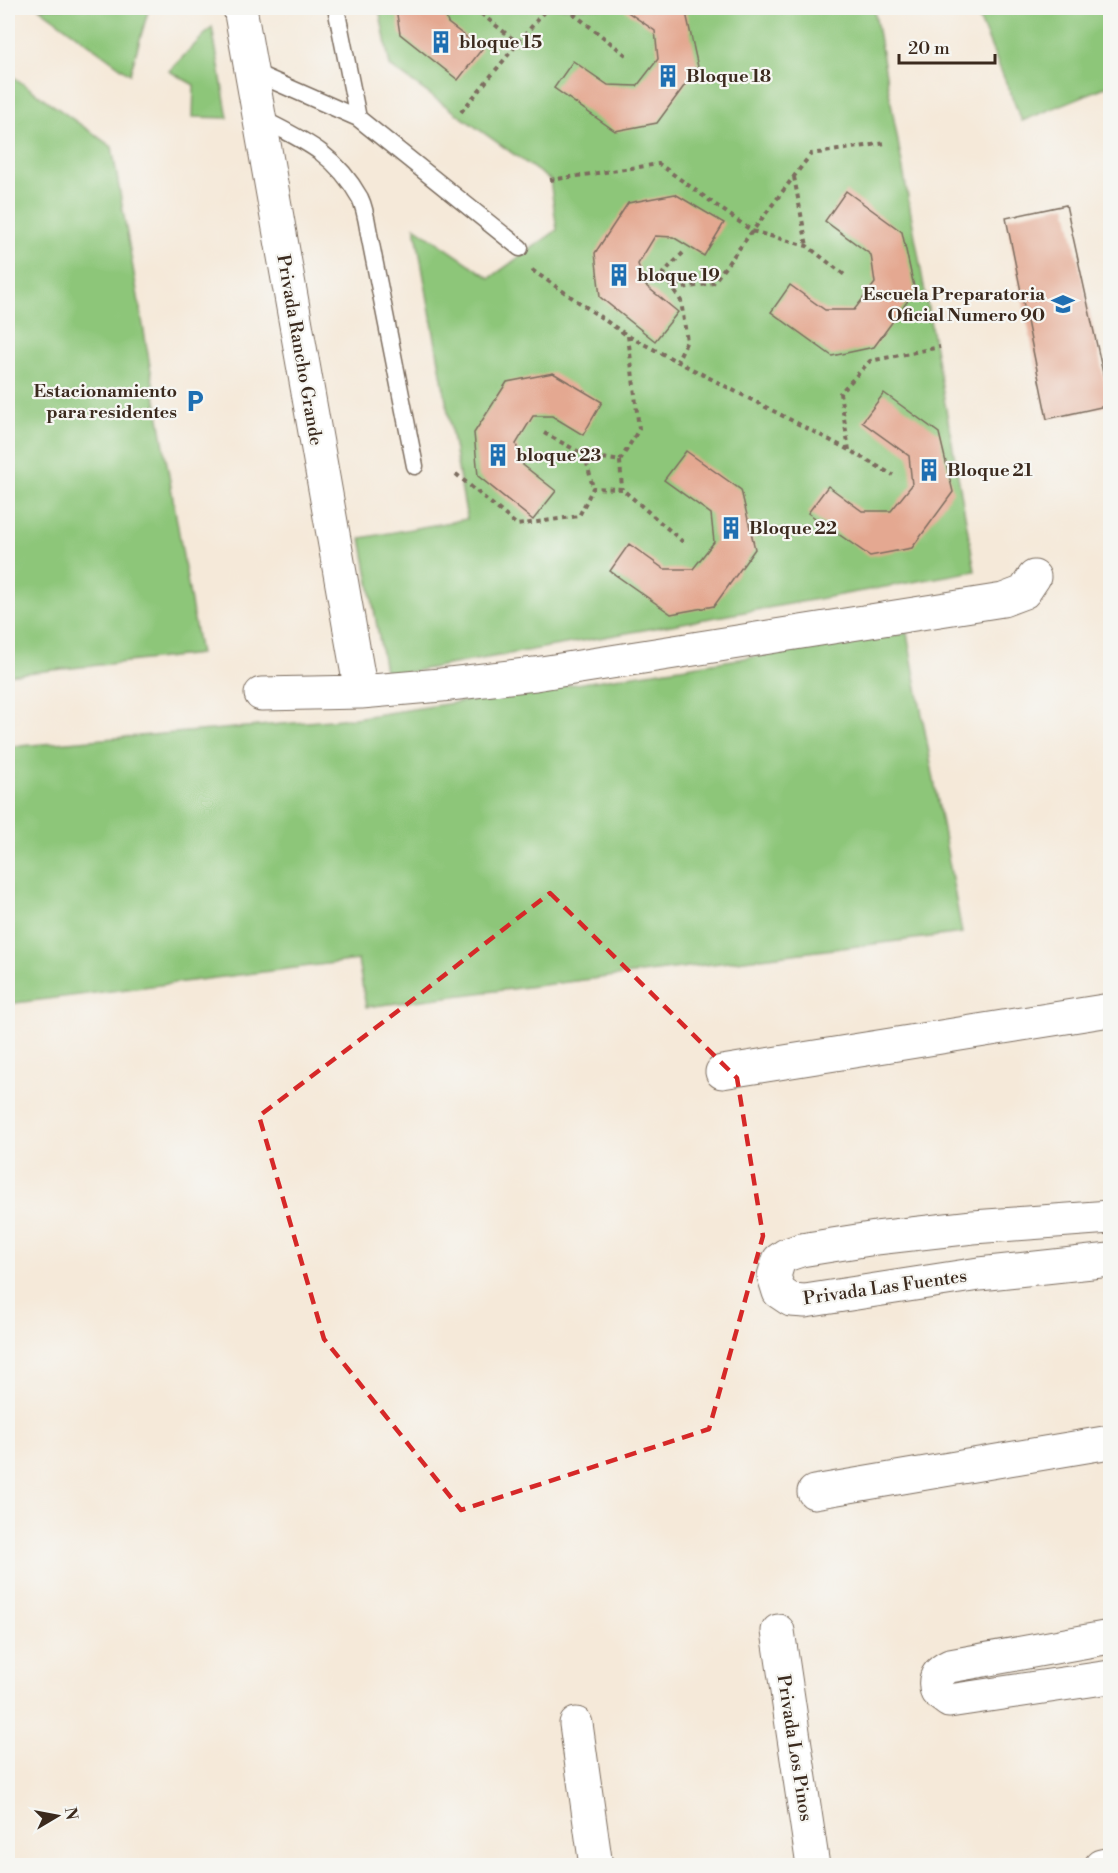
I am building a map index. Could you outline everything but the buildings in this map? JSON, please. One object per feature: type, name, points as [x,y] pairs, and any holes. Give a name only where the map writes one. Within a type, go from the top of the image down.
[{"type":"street","name":"Privada Rancho Grande","points":[[240,8],[361,692]]},
{"type":"street","points":[[261,694],[361,692],[535,674],[934,612],[1016,596],[1024,591],[1034,577]]},
{"type":"street","points":[[722,1072],[1110,1010]]},
{"type":"street","name":"Privada Las Fuentes","points":[[1110,1217],[972,1227],[876,1238],[801,1250],[779,1260],[774,1276],[779,1292],[791,1300],[806,1301],[979,1274],[1110,1260]]},
{"type":"street","points":[[972,1227],[979,1274]]},
{"type":"street","points":[[814,1492],[1110,1442]]},
{"type":"street","name":"Privada Los Pinos","points":[[778,1631],[813,1866]]},
{"type":"street","points":[[1110,1637],[950,1666],[940,1671],[936,1676],[935,1684],[937,1692],[949,1701],[1110,1677]]},
{"type":"street","points":[[576,1724],[596,1866]]},
{"type":"street","points":[[1101,1866],[1110,1864]]},
{"type":"lane","points":[[336,8],[358,118]]},
{"type":"lane","points":[[253,72],[358,118],[520,248]]},
{"type":"lane","points":[[260,118],[306,142],[328,157],[361,200],[415,466]]},
{"type":"path","points":[[474,8],[518,43]]},
{"type":"path","points":[[461,112],[547,8]]},
{"type":"path","points":[[566,8],[626,55]]},
{"type":"path","points":[[663,273],[683,288],[713,283],[811,154],[886,143]]},
{"type":"path","points":[[550,180],[659,164],[752,231],[807,246],[846,276]]},
{"type":"path","points":[[794,176],[807,246]]},
{"type":"path","points":[[663,273],[684,253]]},
{"type":"path","points":[[663,273],[681,301],[687,341],[677,361]]},
{"type":"path","points":[[622,489],[620,461],[639,429],[628,336],[893,475]]},
{"type":"path","points":[[849,450],[840,393],[870,361],[940,347]]},
{"type":"path","points":[[544,433],[585,455],[620,461]]},
{"type":"path","points":[[456,474],[518,525],[579,516],[593,488],[585,455]]},
{"type":"path","points":[[593,488],[622,489],[683,542]]},
{"type":"highlighted area","points":[[550,893],[737,1078],[763,1236],[709,1429],[461,1510],[324,1339],[259,1116]]},
{"type":"green space","points":[[39,8],[149,8],[130,74]]},
{"type":"green space","points":[[379,8],[874,8],[975,571],[386,676],[361,538],[467,519],[415,227],[490,278],[557,230],[550,180],[390,66]]},
{"type":"green space","points":[[975,8],[1110,8],[1110,85],[1022,121]]},
{"type":"green space","points":[[212,27],[228,118],[193,117],[194,85],[169,71]]},
{"type":"green space","points":[[8,73],[112,147],[200,654],[8,675]]},
{"type":"green space","points":[[907,633],[962,933],[366,1007],[358,960],[8,1004],[8,747],[355,718]]},
{"type":"place","name":"bloque 15","points":[[441,42]]},
{"type":"place","name":"Bloque 18","points":[[668,76]]},
{"type":"place","name":"bloque 19","points":[[619,275]]},
{"type":"place","name":"Escuela Preparatoria Oficial Numero 90","points":[[1063,304]]},
{"type":"place","name":"Estacionamiento para residentes","points":[[195,401]]},
{"type":"place","name":"bloque 23","points":[[498,455]]},
{"type":"place","name":"Bloque 21","points":[[929,470]]},
{"type":"place","name":"Bloque 22","points":[[731,528]]}]
